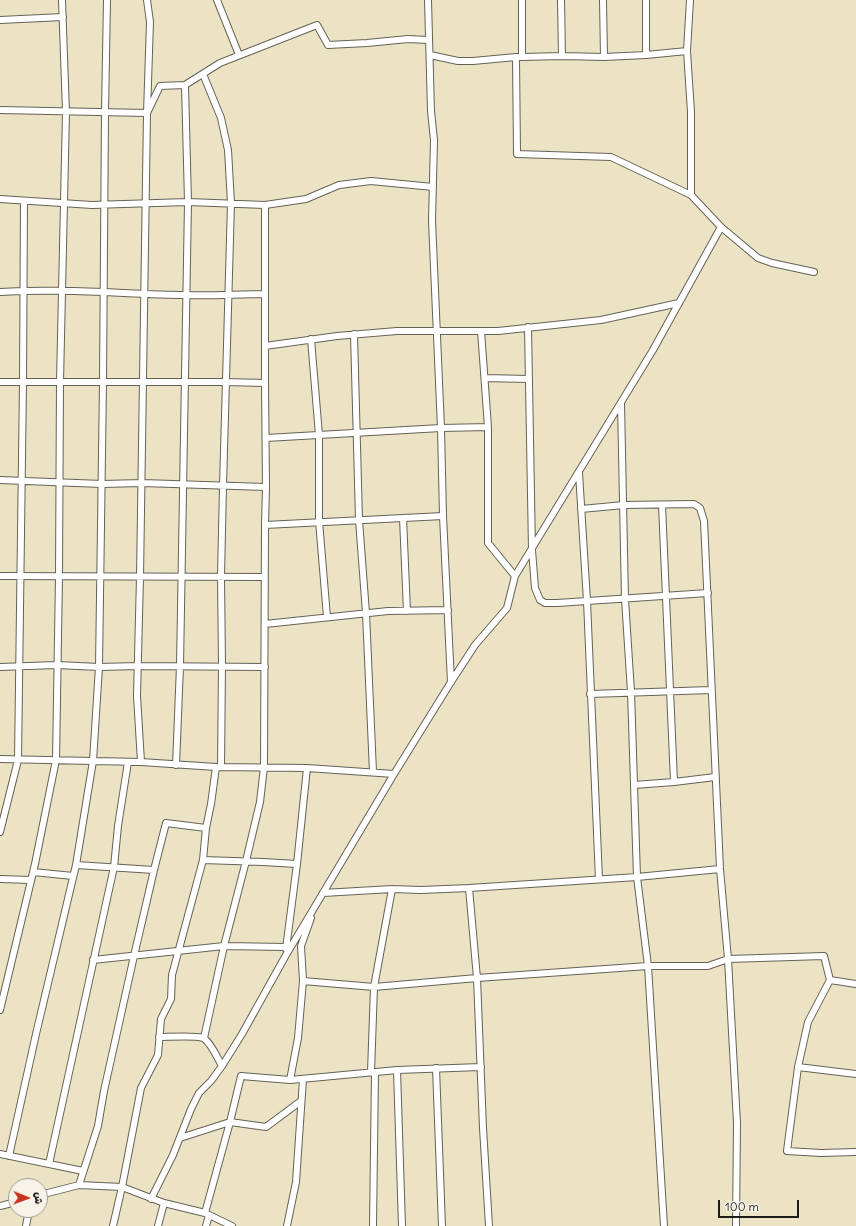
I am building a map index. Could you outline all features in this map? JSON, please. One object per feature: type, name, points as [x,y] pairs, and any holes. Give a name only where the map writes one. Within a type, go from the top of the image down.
[{"type":"street","points":[[0,1010],[33,872],[56,760],[60,382],[66,112],[62,0]]},
{"type":"street","points":[[9,1156],[76,864],[94,761],[99,667],[105,205],[104,112],[107,0]]},
{"type":"street","points":[[141,762],[137,696],[142,483],[146,113],[150,22],[147,0]]},
{"type":"street","points":[[217,0],[239,55]]},
{"type":"street","points":[[428,0],[431,111],[434,140],[432,221],[441,428],[443,516],[452,682]]},
{"type":"street","points":[[522,0],[517,154],[611,157],[691,195],[721,227],[758,258],[772,263],[814,272]]},
{"type":"street","points":[[561,0],[562,56]]},
{"type":"street","points":[[602,0],[604,57]]},
{"type":"street","points":[[646,0],[646,55]]},
{"type":"street","points":[[690,0],[687,51],[691,112],[691,195]]},
{"type":"street","points":[[0,20],[63,17]]},
{"type":"street","points":[[146,113],[160,86],[185,85],[220,63],[317,25],[328,45],[408,39],[429,40]]},
{"type":"street","points":[[430,55],[458,61],[473,61],[519,57],[604,57],[687,51]]},
{"type":"street","points":[[113,1226],[131,1144],[141,1088],[158,1055],[161,1019],[171,999],[172,974],[202,860],[206,828],[219,767],[222,666],[222,486],[231,204],[228,150],[221,118],[203,74]]},
{"type":"street","points":[[176,765],[180,666],[188,202],[185,85]]},
{"type":"street","points":[[0,110],[146,113]]},
{"type":"street","points":[[0,199],[105,205],[188,202],[265,205],[306,198],[339,185],[371,181],[433,187]]},
{"type":"street","points":[[0,832],[18,760],[24,201]]},
{"type":"street","points":[[204,1038],[224,946],[260,802],[264,767],[264,578],[266,487],[265,205]]},
{"type":"street","points":[[152,1199],[173,1155],[199,1093],[210,1082],[222,1066],[242,1034],[286,955],[394,774],[475,645],[507,608],[515,576],[653,350],[721,227]]},
{"type":"street","points":[[0,292],[23,290],[186,295],[265,294]]},
{"type":"street","points":[[265,346],[354,334],[397,331],[498,331],[528,328],[601,320],[679,303]]},
{"type":"street","points":[[528,328],[532,550],[535,588],[540,600],[545,603],[557,603],[708,593]]},
{"type":"street","points":[[482,331],[488,427],[488,544],[515,576]]},
{"type":"street","points":[[354,334],[359,520],[366,613],[374,772]]},
{"type":"street","points":[[311,339],[319,435],[319,522],[327,617]]},
{"type":"street","points":[[485,378],[529,379]]},
{"type":"street","points":[[0,382],[265,383]]},
{"type":"street","points":[[621,403],[625,599],[631,692],[637,877],[648,966],[664,1226]]},
{"type":"street","points":[[266,438],[441,428],[488,427]]},
{"type":"street","points":[[579,473],[587,601],[599,879]]},
{"type":"street","points":[[0,480],[59,483],[142,483],[266,487]]},
{"type":"street","points":[[581,509],[624,505],[694,504],[700,508],[704,521],[720,870],[728,959],[737,1123],[736,1226]]},
{"type":"street","points":[[662,505],[674,782]]},
{"type":"street","points":[[265,524],[443,516]]},
{"type":"street","points":[[403,518],[407,611]]},
{"type":"street","points":[[0,576],[181,578],[221,576],[264,578]]},
{"type":"street","points":[[265,624],[388,611],[448,610]]},
{"type":"street","points":[[0,667],[57,665],[99,667],[265,667]]},
{"type":"street","points":[[590,694],[712,690]]},
{"type":"street","points":[[0,759],[141,762],[219,767],[307,768],[394,774]]},
{"type":"street","points":[[49,1164],[114,867],[118,826],[128,762]]},
{"type":"street","points":[[286,955],[307,768]]},
{"type":"street","points":[[634,785],[715,777]]},
{"type":"street","points":[[79,1185],[98,1126],[104,1091],[134,956],[166,823],[206,828]]},
{"type":"street","points":[[202,860],[297,864]]},
{"type":"street","points":[[76,864],[154,870]]},
{"type":"street","points":[[323,893],[392,889],[421,890],[469,888],[720,870]]},
{"type":"street","points":[[33,872],[73,876]]},
{"type":"street","points":[[0,878],[31,880]]},
{"type":"street","points":[[469,888],[478,978],[489,1226]]},
{"type":"street","points":[[373,1226],[374,987],[392,889]]},
{"type":"street","points":[[290,1080],[298,1038],[302,981],[301,946],[316,905]]},
{"type":"street","points":[[93,960],[224,946],[286,947]]},
{"type":"street","points":[[302,981],[374,987],[648,966],[708,966],[728,959],[824,956],[830,980],[808,1022],[798,1067],[787,1151],[821,1153],[856,1152]]},
{"type":"street","points":[[830,980],[856,984]]},
{"type":"street","points":[[159,1037],[204,1038],[209,1043],[222,1066]]},
{"type":"street","points":[[206,1226],[207,1214],[241,1076],[290,1080],[397,1070],[481,1067]]},
{"type":"street","points":[[798,1067],[856,1074]]},
{"type":"street","points":[[436,1068],[442,1226]]},
{"type":"street","points":[[397,1070],[402,1226]]},
{"type":"street","points":[[287,1226],[296,1182],[303,1079]]},
{"type":"street","points":[[180,1138],[230,1122],[266,1127],[302,1101]]},
{"type":"street","points":[[0,1154],[83,1171]]},
{"type":"street","points":[[48,1193],[79,1185],[122,1186],[164,1203],[207,1214],[232,1226]]},
{"type":"street","points":[[158,1226],[164,1203]]}]
